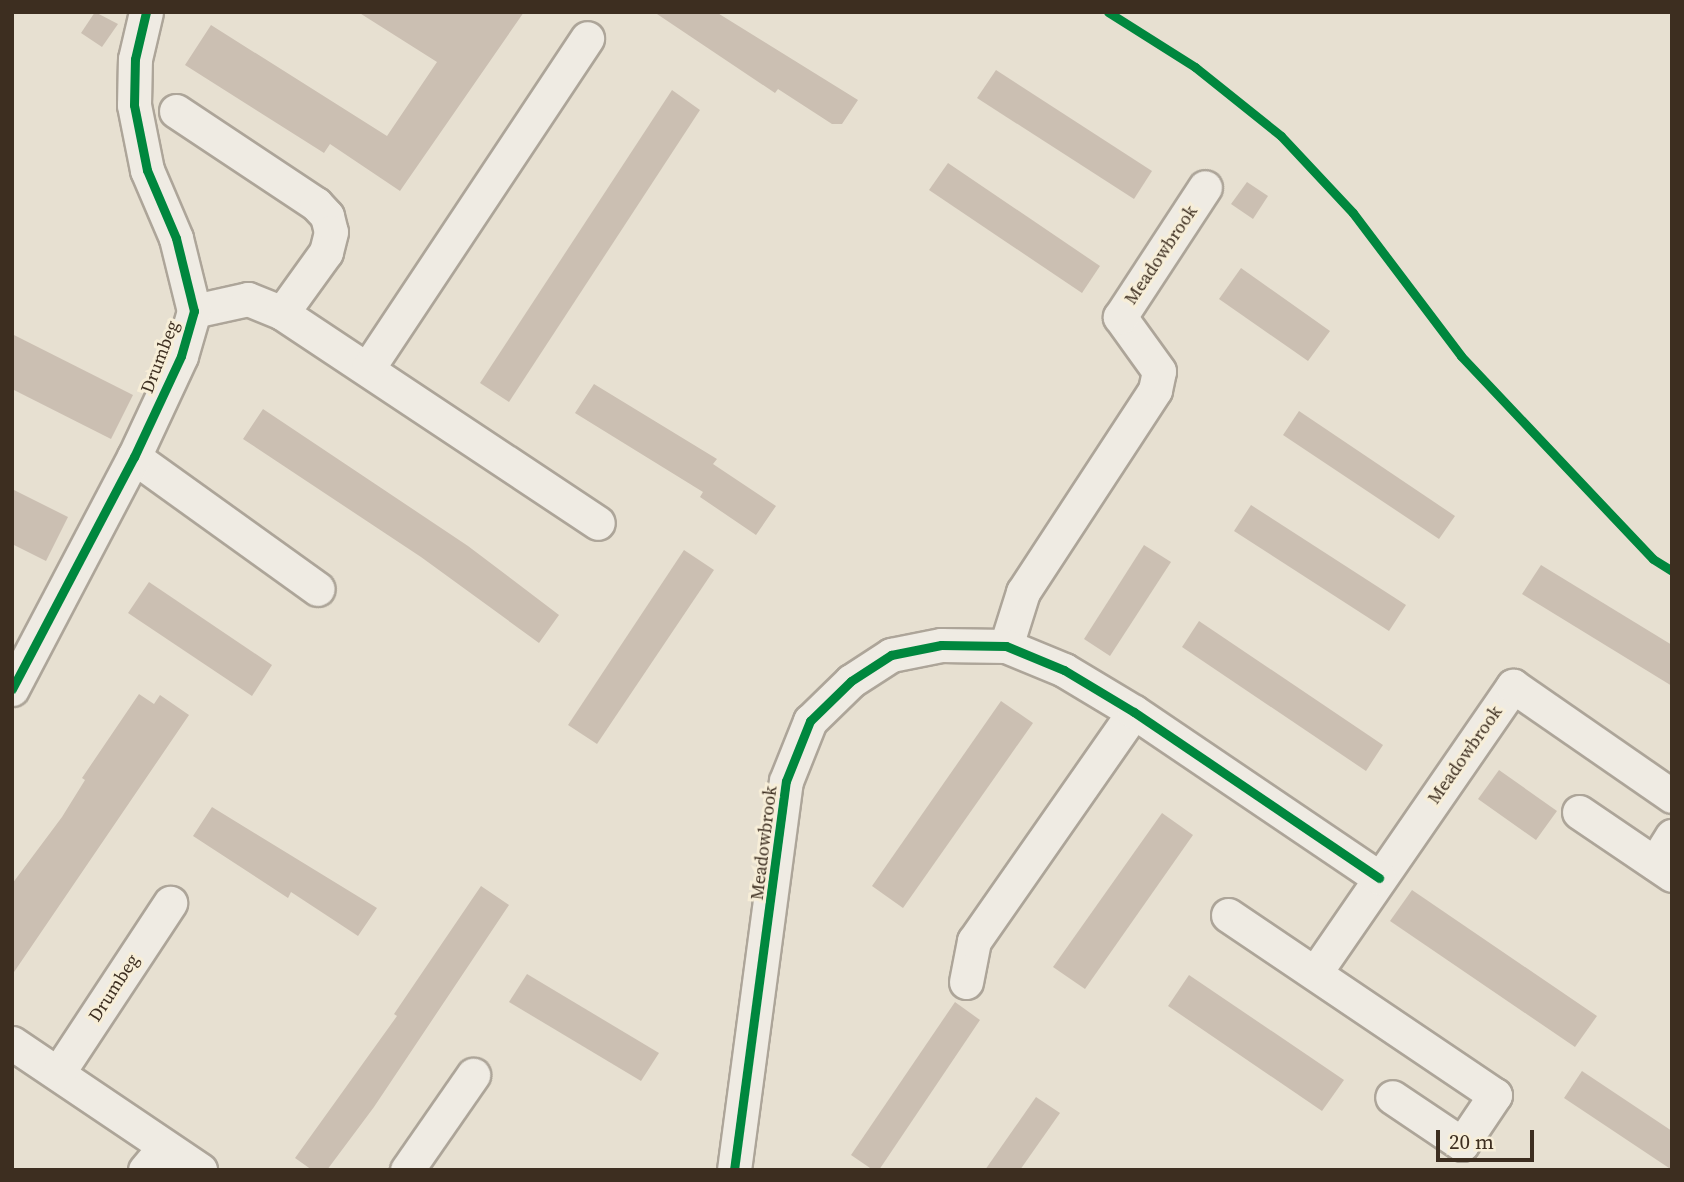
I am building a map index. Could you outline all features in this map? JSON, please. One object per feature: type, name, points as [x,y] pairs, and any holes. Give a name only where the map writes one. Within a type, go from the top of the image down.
[{"type":"street","name":"Drumbeg","points":[[12,690],[134,457],[181,356],[194,311],[176,238],[147,170],[134,105],[135,59],[146,12]]},
{"type":"street","points":[[368,368],[587,38]]},
{"type":"street","points":[[176,111],[316,204],[327,216],[331,232],[326,252],[282,313]]},
{"type":"street","name":"Meadowbrook","points":[[1006,646],[1023,592],[1155,390],[1159,370],[1120,317],[1205,187]]},
{"type":"street","name":"Drumbeg","points":[[194,311],[248,299],[282,313],[598,523]]},
{"type":"street","points":[[134,457],[318,589]]},
{"type":"street","name":"Meadowbrook","points":[[734,1170],[786,781],[810,721],[851,681],[891,655],[942,645],[1006,646],[1064,670],[1134,712],[1379,878]]},
{"type":"street","name":"Meadowbrook","points":[[1315,973],[1513,686],[1672,796]]},
{"type":"street","points":[[966,982],[974,941],[1134,712]]},
{"type":"street","points":[[1579,812],[1666,858]]},
{"type":"street","name":"Drumbeg","points":[[58,1073],[170,903]]},
{"type":"street","points":[[1228,915],[1495,1095],[1462,1144],[1392,1097]]},
{"type":"street","points":[[12,1043],[58,1073],[155,1158],[200,1170]]},
{"type":"street","points":[[407,1170],[473,1075]]},
{"type":"building","points":[[95,12],[118,24],[102,47],[81,33]]},
{"type":"building","points":[[358,12],[524,12],[400,191],[330,144],[324,153],[185,65],[211,25],[387,136],[437,62]]},
{"type":"building","points":[[654,12],[716,12],[858,100],[842,124],[832,124],[778,89],[775,93]]},
{"type":"building","points":[[996,70],[1152,171],[1134,199],[977,98]]},
{"type":"building","points":[[672,90],[700,110],[509,402],[480,383]]},
{"type":"building","points":[[948,163],[1100,266],[1082,293],[929,190]]},
{"type":"building","points":[[1247,182],[1268,196],[1253,219],[1231,204]]},
{"type":"building","points":[[1241,268],[1330,331],[1308,361],[1219,299]]},
{"type":"building","points":[[12,334],[133,395],[111,439],[12,389]]},
{"type":"building","points":[[594,384],[717,459],[713,464],[776,506],[756,535],[700,497],[703,492],[575,413]]},
{"type":"building","points":[[263,409],[468,546],[559,615],[539,643],[421,557],[243,439]]},
{"type":"building","points":[[1299,411],[1455,516],[1439,539],[1283,435]]},
{"type":"building","points":[[12,489],[68,517],[46,561],[12,544]]},
{"type":"building","points":[[1251,505],[1406,605],[1389,631],[1234,531]]},
{"type":"building","points":[[1144,545],[1171,562],[1110,656],[1084,639]]},
{"type":"building","points":[[684,550],[714,570],[597,744],[568,725]]},
{"type":"building","points":[[1541,565],[1672,645],[1672,686],[1522,594]]},
{"type":"building","points":[[149,582],[272,665],[252,696],[128,613]]},
{"type":"building","points":[[1199,621],[1383,745],[1366,771],[1182,647]]},
{"type":"building","points":[[139,694],[154,704],[160,695],[189,715],[12,975],[12,884],[62,817],[85,780],[82,778]]},
{"type":"building","points":[[1001,701],[1033,723],[903,908],[872,886]]},
{"type":"building","points":[[1499,770],[1557,811],[1536,840],[1478,799]]},
{"type":"building","points":[[212,807],[377,908],[358,936],[291,892],[288,898],[193,836]]},
{"type":"building","points":[[1162,813],[1193,835],[1085,989],[1053,967]]},
{"type":"building","points":[[481,886],[509,905],[374,1107],[327,1170],[312,1170],[295,1158],[397,1016],[394,1014]]},
{"type":"building","points":[[1412,890],[1597,1016],[1575,1047],[1390,921]]},
{"type":"building","points":[[527,974],[659,1053],[641,1081],[509,1002]]},
{"type":"building","points":[[1189,975],[1344,1080],[1322,1111],[1168,1006]]},
{"type":"building","points":[[955,1002],[980,1020],[879,1170],[873,1170],[851,1155]]},
{"type":"building","points":[[1582,1071],[1672,1131],[1672,1170],[1564,1098]]},
{"type":"building","points":[[1036,1097],[1060,1113],[1020,1170],[985,1170]]},
{"type":"cycle path","points":[[12,689],[134,457],[181,356],[194,311],[176,238],[147,170],[134,105],[135,59],[146,12]]},
{"type":"cycle path","points":[[1108,12],[1195,67],[1281,136],[1353,213],[1461,356],[1653,559],[1672,571]]},
{"type":"cycle path","points":[[734,1170],[786,781],[810,721],[851,681],[891,655],[941,645],[1006,646],[1064,670],[1134,712],[1379,878]]}]
